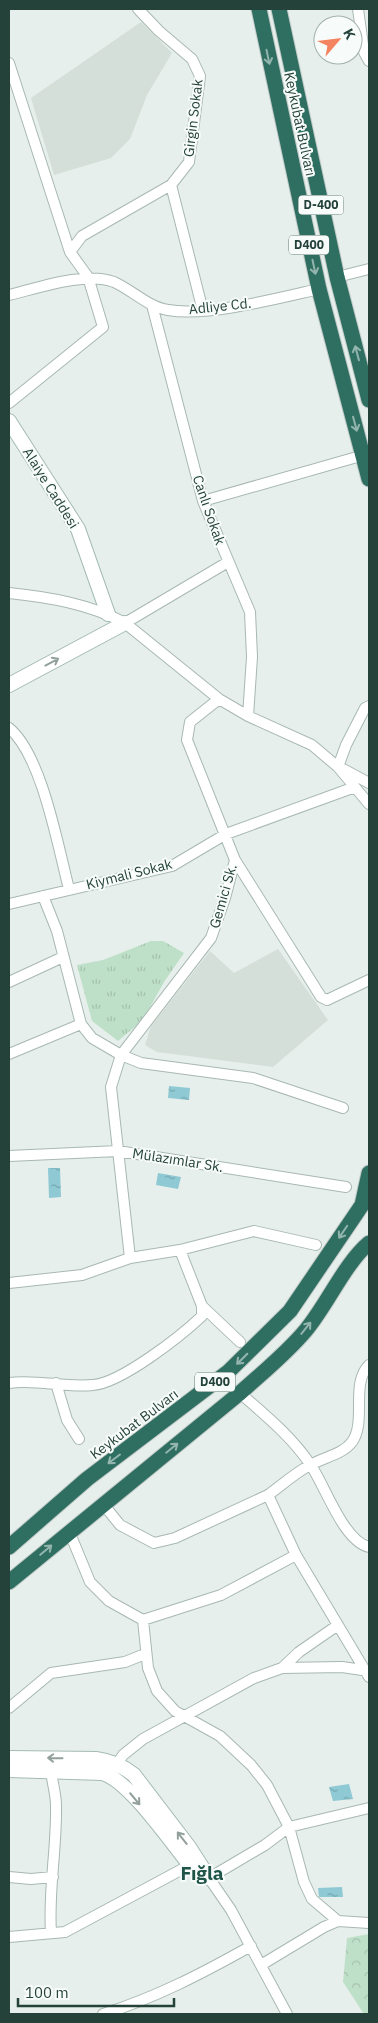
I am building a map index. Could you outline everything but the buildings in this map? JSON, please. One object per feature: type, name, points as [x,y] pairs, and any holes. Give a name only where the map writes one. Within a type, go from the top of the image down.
[{"type":"highway","name":"Keykubat Bulvarı","points":[[259,9],[319,289],[369,479]]},
{"type":"highway","name":"Keykubat Bulvarı","points":[[279,9],[337,276],[369,400]]},
{"type":"highway","name":"Keykubat Bulvarı","points":[[9,1547],[87,1479],[228,1372],[290,1311],[366,1203],[369,1173]]},
{"type":"highway","name":"D400","points":[[9,1582],[240,1393],[307,1329],[332,1291],[369,1243]]},
{"type":"highway","points":[[332,1291],[369,1262]]},
{"type":"street","name":"Girgin Sokak","points":[[70,252],[82,236],[170,185],[189,162],[200,76],[192,59],[159,31],[138,9]]},
{"type":"street","points":[[358,9],[364,52],[369,61]]},
{"type":"street","points":[[9,63],[70,252],[88,277],[103,327],[9,403]]},
{"type":"street","points":[[170,185],[202,311]]},
{"type":"street","points":[[337,276],[369,268]]},
{"type":"street","name":"Adliye Cd.","points":[[9,294],[88,277],[112,281],[152,304],[167,310],[202,311],[273,300],[319,289]]},
{"type":"street","name":"Canlı Sokak","points":[[152,304],[203,501],[250,612],[252,657],[248,716]]},
{"type":"street","name":"Alaiye Caddesi","points":[[9,421],[78,529],[108,614]]},
{"type":"street","points":[[203,501],[364,455]]},
{"type":"street","points":[[9,685],[125,623],[228,562]]},
{"type":"street","points":[[9,593],[40,596],[108,614],[125,623],[219,699],[248,716],[312,745],[338,767],[369,804]]},
{"type":"street","name":"Gemici Sk.","points":[[121,1055],[211,938],[225,898],[235,860],[187,740],[190,722],[219,699]]},
{"type":"street","points":[[338,767],[346,745],[365,708],[369,706]]},
{"type":"street","points":[[9,728],[28,753],[41,785],[68,889]]},
{"type":"street","points":[[338,767],[369,783]]},
{"type":"street","name":"Kiymali Sokak","points":[[9,904],[172,866],[226,834],[355,787]]},
{"type":"street","points":[[235,860],[320,997],[327,1000],[369,980]]},
{"type":"street","points":[[43,896],[57,931],[81,1024],[92,1038],[121,1055],[141,1063],[253,1078],[343,1108]]},
{"type":"street","points":[[9,982],[63,957]]},
{"type":"street","points":[[9,1054],[81,1024]]},
{"type":"street","points":[[121,1055],[111,1087],[130,1258]]},
{"type":"street","name":"Mülazımlar Sk.","points":[[9,1156],[118,1150],[346,1187]]},
{"type":"street","points":[[9,1283],[82,1276],[130,1258],[180,1250],[254,1231],[316,1245]]},
{"type":"street","points":[[9,1383],[23,1381],[94,1386],[126,1372],[182,1335],[202,1316],[202,1306],[180,1250]]},
{"type":"street","points":[[202,1306],[240,1342]]},
{"type":"street","points":[[104,1504],[120,1525],[154,1543],[175,1538],[268,1495],[311,1464],[345,1450],[353,1441],[363,1372],[369,1365]]},
{"type":"street","points":[[56,1383],[67,1420],[79,1439]]},
{"type":"street","points":[[240,1393],[280,1428],[311,1464],[344,1526],[365,1546],[369,1547]]},
{"type":"street","points":[[268,1495],[296,1555],[368,1673]]},
{"type":"street","points":[[68,1532],[90,1582],[109,1601],[143,1620],[221,1595],[296,1555]]},
{"type":"street","points":[[143,1620],[145,1654],[152,1681],[157,1691],[165,1701],[184,1717],[220,1736],[236,1750],[267,1786],[289,1827],[304,1882],[312,1899],[338,1921]]},
{"type":"street","points":[[282,1668],[299,1652],[338,1625]]},
{"type":"street","points":[[9,1708],[51,1673],[125,1662],[145,1654]]},
{"type":"street","points":[[113,1769],[123,1755],[143,1739],[236,1686],[282,1668],[342,1667],[368,1673]]},
{"type":"street","points":[[9,1758],[96,1759],[113,1769],[134,1775],[189,1847],[231,1910],[287,2014]]},
{"type":"street","points":[[9,1770],[113,1769]]},
{"type":"street","points":[[113,1769],[124,1786],[190,1865],[209,1878]]},
{"type":"street","points":[[51,1770],[56,1803],[53,1877],[49,1908],[52,1933]]},
{"type":"street","points":[[209,1878],[265,1845],[289,1827],[369,1808]]},
{"type":"street","points":[[9,1937],[65,1932],[190,1865]]},
{"type":"street","points":[[9,1876],[31,1879],[53,1877]]},
{"type":"street","points":[[261,1965],[324,1927],[338,1921],[369,1923]]},
{"type":"street","points":[[103,2014],[195,1977],[250,1946]]},
{"type":"shaded area","points":[[141,22],[172,53],[147,95],[130,139],[111,158],[54,175],[31,98]]},
{"type":"shaded area","points":[[278,949],[328,1020],[273,1067],[157,1052],[145,1045],[151,1026],[210,951],[234,973]]},
{"type":"green space","points":[[151,941],[163,941],[184,953],[164,982],[143,1020],[118,1041],[92,1021],[77,965],[103,960]]},
{"type":"green space","points":[[369,1934],[369,2014],[364,2014],[343,1982],[347,1938]]},
{"type":"water","points":[[169,1086],[190,1088],[189,1100],[168,1098]]},
{"type":"water","points":[[48,1168],[60,1168],[61,1197],[49,1198]]},
{"type":"water","points":[[158,1173],[181,1177],[178,1189],[156,1185]]},
{"type":"water","points":[[349,1784],[353,1799],[333,1801],[329,1787]]},
{"type":"water","points":[[342,1887],[343,1897],[319,1897],[318,1888]]},
{"type":"district","name":"Fığla","points":[[202,1873]]}]
